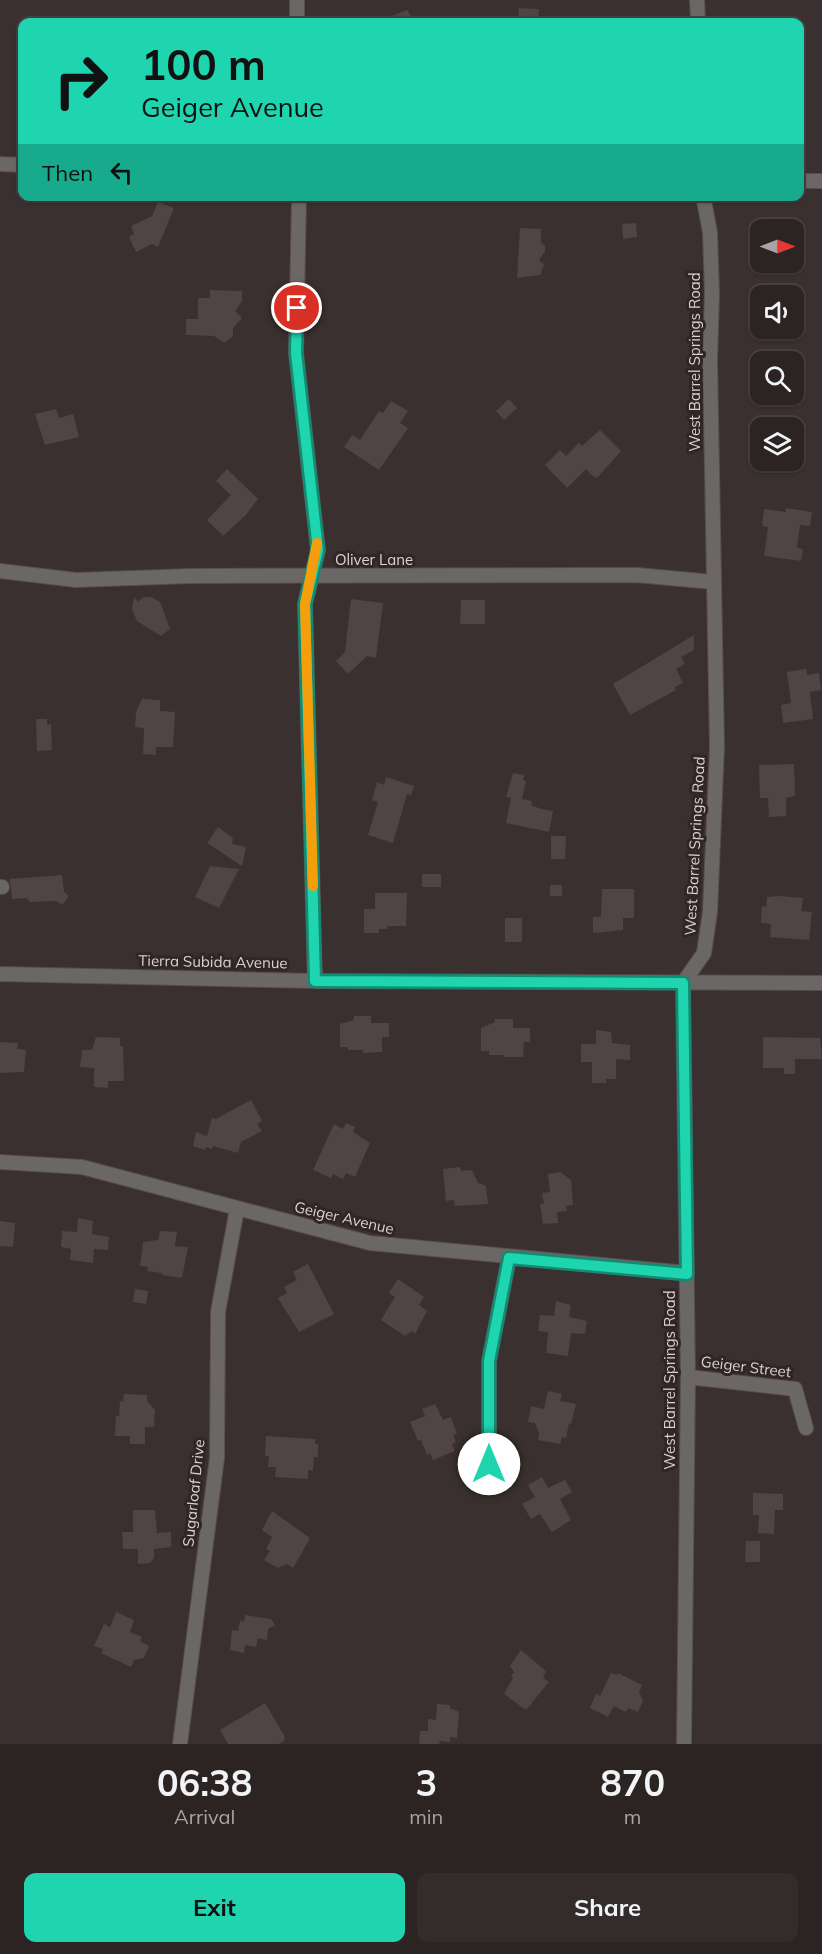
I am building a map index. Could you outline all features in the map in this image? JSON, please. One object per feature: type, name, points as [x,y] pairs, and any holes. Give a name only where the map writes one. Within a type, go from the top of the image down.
[{"type":"street","points":[[297,0],[297,18]]},
{"type":"street","points":[[697,0],[698,18]]},
{"type":"street","points":[[0,164],[18,165]]},
{"type":"street","points":[[804,181],[822,181]]},
{"type":"street","points":[[299,201],[296,353],[318,550],[305,604],[315,981]]},
{"type":"street","name":"West Barrel Springs Road","points":[[684,1744],[688,1377],[683,983],[705,953],[710,912],[717,747],[710,360],[712,294],[710,232],[704,201]]},
{"type":"street","name":"Oliver Lane","points":[[0,572],[76,580],[310,576],[638,575],[713,582]]},
{"type":"street","name":"Tierra Subida Avenue","points":[[0,974],[315,981],[822,983]]},
{"type":"street","name":"Geiger Avenue","points":[[0,1162],[82,1167],[370,1244],[687,1274]]},
{"type":"street","name":"Sugarloaf Drive","points":[[180,1744],[217,1458],[218,1312],[237,1209]]},
{"type":"street","points":[[489,1464],[489,1361],[509,1258]]},
{"type":"street","name":"Geiger Street","points":[[688,1377],[795,1389],[806,1428]]},
{"type":"building","points":[[519,8],[539,9],[538,18],[518,18]]},
{"type":"building","points":[[407,10],[412,18],[386,18]]},
{"type":"building","points":[[158,202],[174,208],[158,247],[152,244],[136,252],[129,237],[134,234],[131,226],[152,216]]},
{"type":"building","points":[[636,223],[637,237],[623,239],[622,224]]},
{"type":"building","points":[[520,228],[541,229],[541,242],[545,246],[545,251],[539,260],[544,265],[540,275],[517,278]]},
{"type":"building","points":[[210,290],[242,291],[242,301],[235,311],[242,318],[233,328],[233,336],[225,343],[214,336],[186,335],[186,319],[198,319],[198,298],[210,298]]},
{"type":"building","points":[[509,399],[517,408],[504,420],[496,411]]},
{"type":"building","points":[[391,401],[408,411],[400,423],[408,428],[379,470],[344,447],[352,435],[360,440],[379,411],[383,413]]},
{"type":"building","points":[[56,409],[59,418],[73,414],[79,437],[45,445],[35,414]]},
{"type":"building","points":[[600,430],[621,451],[599,476],[595,478],[586,469],[567,488],[545,465],[560,450],[566,456],[579,443],[582,446]]},
{"type":"building","points":[[227,469],[258,499],[245,516],[223,536],[207,520],[231,495],[216,481]]},
{"type":"building","points":[[786,508],[812,512],[810,526],[800,525],[797,548],[803,549],[801,561],[764,556],[768,527],[762,526],[764,509],[786,512]]},
{"type":"building","points":[[134,597],[138,602],[144,597],[151,597],[160,602],[170,629],[161,636],[137,621],[132,609]]},
{"type":"building","points":[[351,599],[383,603],[376,658],[367,656],[348,674],[336,661],[345,652]]},
{"type":"building","points":[[461,600],[485,600],[485,624],[460,624]]},
{"type":"building","points":[[694,635],[694,650],[681,657],[685,664],[676,669],[683,683],[675,687],[676,690],[630,715],[613,684]]},
{"type":"building","points":[[806,669],[807,675],[819,673],[821,690],[810,692],[813,719],[783,723],[781,705],[791,703],[787,672]]},
{"type":"building","points":[[142,699],[160,700],[160,711],[175,712],[173,747],[156,747],[156,755],[143,754],[144,728],[135,727],[136,712]]},
{"type":"building","points":[[36,719],[47,719],[47,725],[51,724],[52,750],[37,751]]},
{"type":"building","points":[[794,764],[795,796],[786,798],[786,816],[769,817],[768,798],[760,798],[759,765]]},
{"type":"building","points":[[513,773],[524,775],[523,780],[526,781],[522,799],[532,801],[531,805],[541,809],[553,811],[549,832],[506,823],[511,798],[506,797]]},
{"type":"building","points":[[386,777],[414,786],[411,795],[407,794],[393,843],[368,835],[378,802],[372,800],[377,782],[384,785]]},
{"type":"building","points":[[218,827],[233,838],[232,844],[246,847],[242,866],[207,843]]},
{"type":"building","points":[[551,836],[566,836],[565,859],[551,859]]},
{"type":"building","points":[[210,866],[239,869],[219,908],[195,897]]},
{"type":"building","points":[[422,874],[441,874],[441,887],[422,887]]},
{"type":"building","points":[[62,875],[64,892],[69,896],[62,905],[57,901],[30,902],[27,898],[12,899],[10,879]]},
{"type":"building","points":[[550,885],[562,885],[562,896],[550,896]]},
{"type":"building","points":[[602,889],[634,889],[634,918],[623,918],[623,930],[593,933],[593,917],[601,917]]},
{"type":"building","points":[[375,893],[407,893],[406,926],[387,926],[387,929],[379,929],[379,933],[364,933],[364,909],[375,909]]},
{"type":"building","points":[[767,897],[803,898],[801,911],[812,912],[809,940],[770,937],[771,924],[761,923],[762,906],[766,907]]},
{"type":"building","points":[[505,918],[522,918],[522,942],[505,942]]},
{"type":"building","points":[[354,1016],[371,1016],[371,1023],[389,1023],[389,1037],[382,1037],[382,1052],[363,1053],[363,1050],[348,1050],[348,1047],[340,1047],[340,1024],[354,1020]]},
{"type":"building","points":[[495,1019],[513,1019],[513,1028],[530,1028],[530,1042],[524,1042],[523,1057],[489,1055],[489,1051],[481,1051],[481,1028],[495,1022]]},
{"type":"building","points":[[596,1030],[611,1032],[612,1043],[630,1045],[630,1060],[616,1059],[616,1079],[606,1079],[606,1083],[592,1083],[592,1062],[581,1062],[581,1044],[596,1044]]},
{"type":"building","points":[[96,1037],[120,1038],[120,1046],[123,1046],[124,1081],[108,1081],[108,1088],[94,1087],[94,1068],[80,1067],[82,1050],[92,1050]]},
{"type":"building","points":[[763,1037],[820,1038],[822,1059],[795,1059],[795,1074],[784,1074],[784,1068],[763,1068]]},
{"type":"building","points":[[0,1042],[18,1043],[17,1049],[26,1050],[24,1072],[0,1073]]},
{"type":"building","points":[[251,1100],[262,1121],[257,1124],[262,1131],[241,1142],[238,1153],[213,1146],[212,1149],[206,1147],[205,1150],[193,1146],[196,1132],[207,1136],[212,1118],[216,1119]]},
{"type":"building","points":[[346,1123],[355,1127],[353,1132],[370,1143],[355,1177],[346,1173],[343,1179],[333,1174],[331,1178],[313,1170],[334,1124],[343,1129]]},
{"type":"building","points":[[460,1167],[461,1171],[472,1170],[478,1183],[486,1186],[488,1204],[455,1206],[454,1200],[446,1201],[443,1169]]},
{"type":"building","points":[[560,1172],[571,1180],[573,1205],[566,1206],[567,1211],[557,1212],[558,1223],[543,1224],[540,1204],[544,1204],[542,1193],[550,1192],[548,1174]]},
{"type":"building","points":[[78,1218],[93,1221],[92,1234],[109,1237],[108,1250],[94,1249],[93,1263],[70,1260],[71,1249],[61,1247],[62,1231],[77,1232]]},
{"type":"building","points":[[0,1221],[15,1223],[13,1247],[0,1246]]},
{"type":"building","points":[[160,1231],[177,1232],[175,1246],[188,1247],[182,1278],[147,1271],[148,1267],[140,1266],[143,1242],[158,1240]]},
{"type":"building","points":[[308,1264],[334,1314],[299,1332],[278,1298],[287,1293],[284,1287],[297,1280],[293,1272]]},
{"type":"building","points":[[398,1279],[424,1297],[419,1305],[427,1311],[415,1334],[412,1331],[405,1336],[381,1320],[395,1297],[389,1293]]},
{"type":"building","points":[[135,1289],[148,1291],[146,1304],[133,1302]]},
{"type":"building","points":[[556,1301],[571,1305],[569,1317],[587,1321],[585,1334],[571,1333],[568,1356],[546,1353],[548,1332],[538,1331],[540,1315],[554,1316]]},
{"type":"building","points":[[548,1391],[562,1394],[560,1401],[576,1404],[566,1438],[562,1437],[560,1444],[538,1440],[539,1433],[535,1423],[528,1422],[531,1406],[544,1409]]},
{"type":"building","points":[[124,1394],[147,1395],[147,1401],[155,1410],[154,1427],[145,1427],[145,1444],[130,1444],[130,1436],[115,1436],[116,1416],[119,1416],[120,1401],[123,1402]]},
{"type":"building","points":[[435,1404],[443,1420],[451,1417],[457,1434],[453,1435],[456,1442],[452,1444],[455,1451],[433,1460],[430,1453],[427,1455],[421,1440],[418,1441],[410,1422],[425,1416],[422,1409]]},
{"type":"building","points":[[266,1436],[315,1439],[315,1444],[318,1444],[318,1457],[314,1457],[313,1471],[308,1470],[308,1479],[275,1477],[276,1467],[268,1467],[269,1456],[265,1456]]},
{"type":"building","points":[[542,1477],[548,1488],[565,1480],[572,1492],[560,1499],[571,1520],[552,1532],[540,1514],[531,1519],[522,1504],[535,1497],[528,1485]]},
{"type":"building","points":[[753,1493],[783,1494],[783,1510],[775,1510],[774,1534],[758,1533],[759,1515],[753,1515]]},
{"type":"building","points":[[133,1510],[155,1510],[157,1533],[171,1532],[171,1547],[154,1549],[154,1558],[150,1563],[138,1564],[138,1549],[123,1549],[122,1532],[133,1532]]},
{"type":"building","points":[[272,1511],[310,1538],[293,1568],[287,1564],[278,1568],[264,1560],[270,1551],[266,1549],[272,1537],[262,1530]]},
{"type":"building","points":[[746,1541],[760,1541],[760,1562],[745,1562]]},
{"type":"building","points":[[116,1612],[134,1620],[130,1632],[142,1637],[140,1641],[149,1646],[144,1658],[134,1660],[131,1667],[101,1653],[103,1649],[94,1646],[104,1624],[110,1627]]},
{"type":"building","points":[[245,1615],[271,1619],[275,1625],[268,1629],[267,1640],[258,1638],[256,1647],[245,1645],[244,1653],[230,1650],[232,1630],[238,1631],[240,1621],[244,1622]]},
{"type":"building","points":[[521,1650],[546,1671],[543,1678],[549,1682],[526,1710],[504,1694],[513,1678],[511,1676],[514,1672],[510,1666]]},
{"type":"building","points":[[611,1673],[617,1675],[618,1673],[642,1685],[639,1691],[643,1701],[638,1712],[628,1708],[626,1712],[614,1706],[608,1717],[590,1708],[596,1694],[600,1696]]},
{"type":"building","points":[[265,1703],[285,1737],[284,1741],[279,1744],[228,1744],[220,1730]]},
{"type":"building","points":[[437,1704],[450,1705],[450,1708],[459,1712],[457,1738],[450,1737],[450,1742],[440,1741],[439,1744],[419,1744],[420,1731],[428,1731],[428,1719],[436,1720]]},
{"type":"slow traffic","points":[[313,886],[305,604],[318,550],[317,543]]},
{"type":"route","points":[[297,308],[296,353],[318,550],[305,604],[315,981],[683,983],[687,1274],[509,1258],[489,1361],[489,1464]]}]
